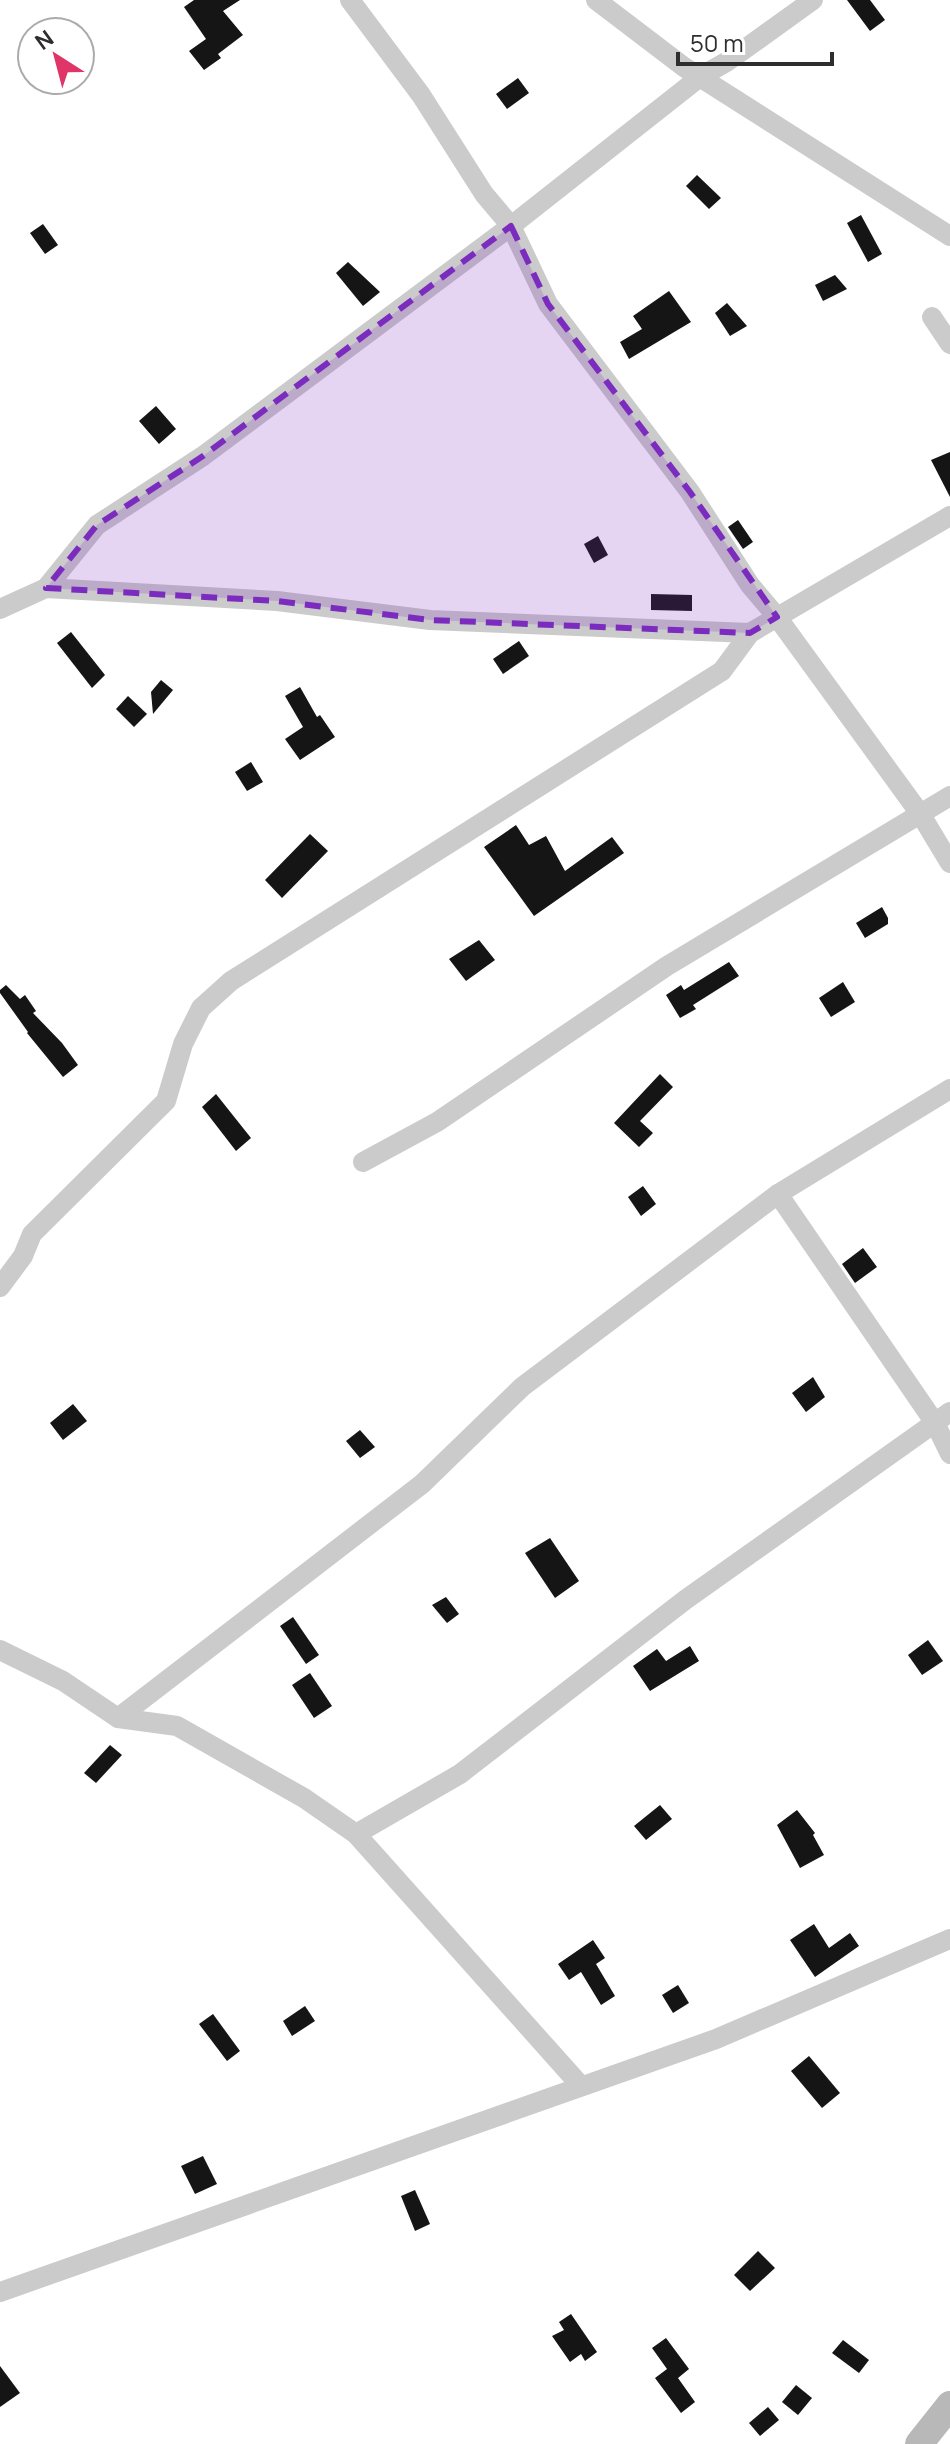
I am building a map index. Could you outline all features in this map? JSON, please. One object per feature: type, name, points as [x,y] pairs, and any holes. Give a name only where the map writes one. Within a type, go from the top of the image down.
[{"type":"main road","points":[[919,2444],[950,2405]]},
{"type":"street","points":[[350,0],[421,95],[484,194],[511,226],[548,304],[690,492],[750,585],[777,617],[921,815],[950,863]]},
{"type":"street","points":[[596,0],[700,77],[950,236]]},
{"type":"street","points":[[0,609],[46,588],[97,525],[203,456],[511,226],[700,77],[728,61],[813,0]]},
{"type":"street","points":[[932,317],[950,344]]},
{"type":"street","points":[[0,1287],[23,1256],[32,1234],[166,1101],[183,1044],[201,1008],[231,981],[722,671],[750,633],[950,516]]},
{"type":"street","points":[[46,588],[277,601],[430,620],[750,633]]},
{"type":"street","points":[[363,1162],[437,1122],[667,966],[950,796]]},
{"type":"street","points":[[118,1718],[422,1484],[522,1387],[778,1194],[950,1089]]},
{"type":"street","points":[[778,1194],[942,1417],[950,1454]]},
{"type":"street","points":[[356,1834],[460,1774],[685,1600],[942,1417]]},
{"type":"street","points":[[0,1650],[63,1681],[118,1718],[177,1726],[304,1798],[356,1834],[581,2086]]},
{"type":"street","points":[[0,2292],[716,2039],[950,1939]]},
{"type":"highlighted area","points":[[511,226],[548,304],[690,492],[777,617],[750,633],[430,620],[277,601],[46,588],[97,525],[203,456]]},
{"type":"building","points":[[194,0],[240,0],[223,11],[243,35],[218,54],[221,58],[204,70],[189,51],[206,39],[184,7]]},
{"type":"building","points":[[847,0],[870,0],[885,20],[870,31]]},
{"type":"building","points":[[518,78],[529,93],[507,109],[496,94]]},
{"type":"building","points":[[697,175],[721,198],[709,209],[686,186]]},
{"type":"building","points":[[861,215],[882,254],[868,262],[847,223]]},
{"type":"building","points":[[43,224],[58,245],[45,254],[30,233]]},
{"type":"building","points":[[348,262],[380,292],[363,306],[336,273]]},
{"type":"building","points":[[835,275],[847,289],[823,301],[815,285]]},
{"type":"building","points":[[669,291],[691,322],[629,359],[620,342],[642,329],[633,316]]},
{"type":"building","points":[[727,303],[747,326],[730,336],[715,313]]},
{"type":"building","points":[[156,406],[176,429],[159,444],[139,421]]},
{"type":"building","points":[[950,452],[950,497],[931,460]]},
{"type":"building","points":[[738,520],[753,542],[743,549],[728,527]]},
{"type":"building","points":[[598,536],[608,555],[594,563],[584,544]]},
{"type":"building","points":[[651,594],[692,595],[692,611],[651,610]]},
{"type":"building","points":[[71,632],[105,675],[92,688],[57,643]]},
{"type":"building","points":[[519,641],[529,656],[503,674],[493,659]]},
{"type":"building","points":[[161,680],[173,690],[153,714],[151,692]]},
{"type":"building","points":[[300,687],[317,717],[320,715],[335,737],[300,760],[285,739],[303,727],[285,696]]},
{"type":"building","points":[[128,696],[147,714],[134,727],[116,709]]},
{"type":"building","points":[[251,762],[263,782],[247,791],[235,772]]},
{"type":"building","points":[[516,825],[529,845],[546,836],[565,871],[612,837],[624,853],[534,916],[484,847]]},
{"type":"building","points":[[310,834],[328,851],[282,898],[265,880]]},
{"type":"building","points":[[882,907],[888,924],[865,938],[856,923]]},
{"type":"building","points":[[479,940],[495,960],[466,981],[449,959]]},
{"type":"building","points":[[729,962],[739,976],[693,1005],[696,1009],[680,1018],[666,995],[681,985],[684,990]]},
{"type":"building","points":[[843,982],[855,1002],[831,1017],[819,998]]},
{"type":"building","points":[[6,985],[20,999],[25,995],[36,1011],[33,1013],[78,1065],[63,1077],[0,993]]},
{"type":"building","points":[[660,1074],[673,1087],[640,1121],[653,1133],[639,1147],[614,1123]]},
{"type":"building","points":[[216,1094],[251,1138],[236,1151],[202,1107]]},
{"type":"building","points":[[643,1186],[656,1204],[641,1216],[628,1197]]},
{"type":"building","points":[[863,1248],[877,1267],[855,1283],[842,1264]]},
{"type":"building","points":[[813,1377],[825,1397],[806,1412],[792,1393]]},
{"type":"building","points":[[73,1404],[87,1421],[63,1440],[50,1423]]},
{"type":"building","points":[[360,1430],[375,1447],[360,1458],[346,1441]]},
{"type":"building","points":[[550,1538],[579,1581],[555,1598],[525,1553]]},
{"type":"building","points":[[446,1597],[459,1614],[447,1623],[432,1605]]},
{"type":"building","points":[[293,1617],[319,1655],[306,1664],[280,1626]]},
{"type":"building","points":[[928,1640],[943,1661],[922,1675],[908,1655]]},
{"type":"building","points":[[690,1646],[699,1661],[650,1691],[633,1666],[657,1649],[666,1661]]},
{"type":"building","points":[[310,1673],[332,1706],[314,1718],[292,1685]]},
{"type":"building","points":[[110,1745],[122,1755],[96,1783],[84,1773]]},
{"type":"building","points":[[660,1805],[672,1819],[646,1840],[634,1826]]},
{"type":"building","points":[[797,1810],[815,1833],[813,1835],[824,1855],[800,1868],[777,1825]]},
{"type":"building","points":[[814,1924],[829,1948],[850,1933],[859,1946],[815,1977],[790,1940]]},
{"type":"building","points":[[593,1940],[605,1958],[596,1964],[615,1996],[601,2005],[581,1972],[569,1980],[558,1964]]},
{"type":"building","points":[[678,1985],[689,2003],[673,2013],[662,1995]]},
{"type":"building","points":[[305,2006],[315,2021],[292,2036],[283,2021]]},
{"type":"building","points":[[213,2014],[240,2051],[227,2061],[199,2024]]},
{"type":"building","points":[[809,2056],[840,2093],[822,2108],[791,2071]]},
{"type":"building","points":[[203,2156],[217,2184],[195,2194],[181,2166]]},
{"type":"building","points":[[415,2190],[430,2224],[415,2231],[401,2196]]},
{"type":"building","points":[[758,2251],[775,2268],[750,2291],[734,2275]]},
{"type":"building","points":[[571,2314],[597,2352],[585,2361],[581,2354],[570,2362],[552,2336],[564,2330],[559,2322]]},
{"type":"building","points":[[666,2338],[689,2369],[678,2378],[695,2402],[681,2413],[655,2378],[667,2369],[652,2348]]},
{"type":"building","points":[[843,2340],[869,2360],[859,2373],[832,2353]]},
{"type":"building","points":[[0,2366],[20,2393],[0,2407]]},
{"type":"building","points":[[796,2385],[812,2398],[798,2415],[782,2402]]},
{"type":"building","points":[[768,2407],[779,2420],[760,2436],[749,2423]]}]
